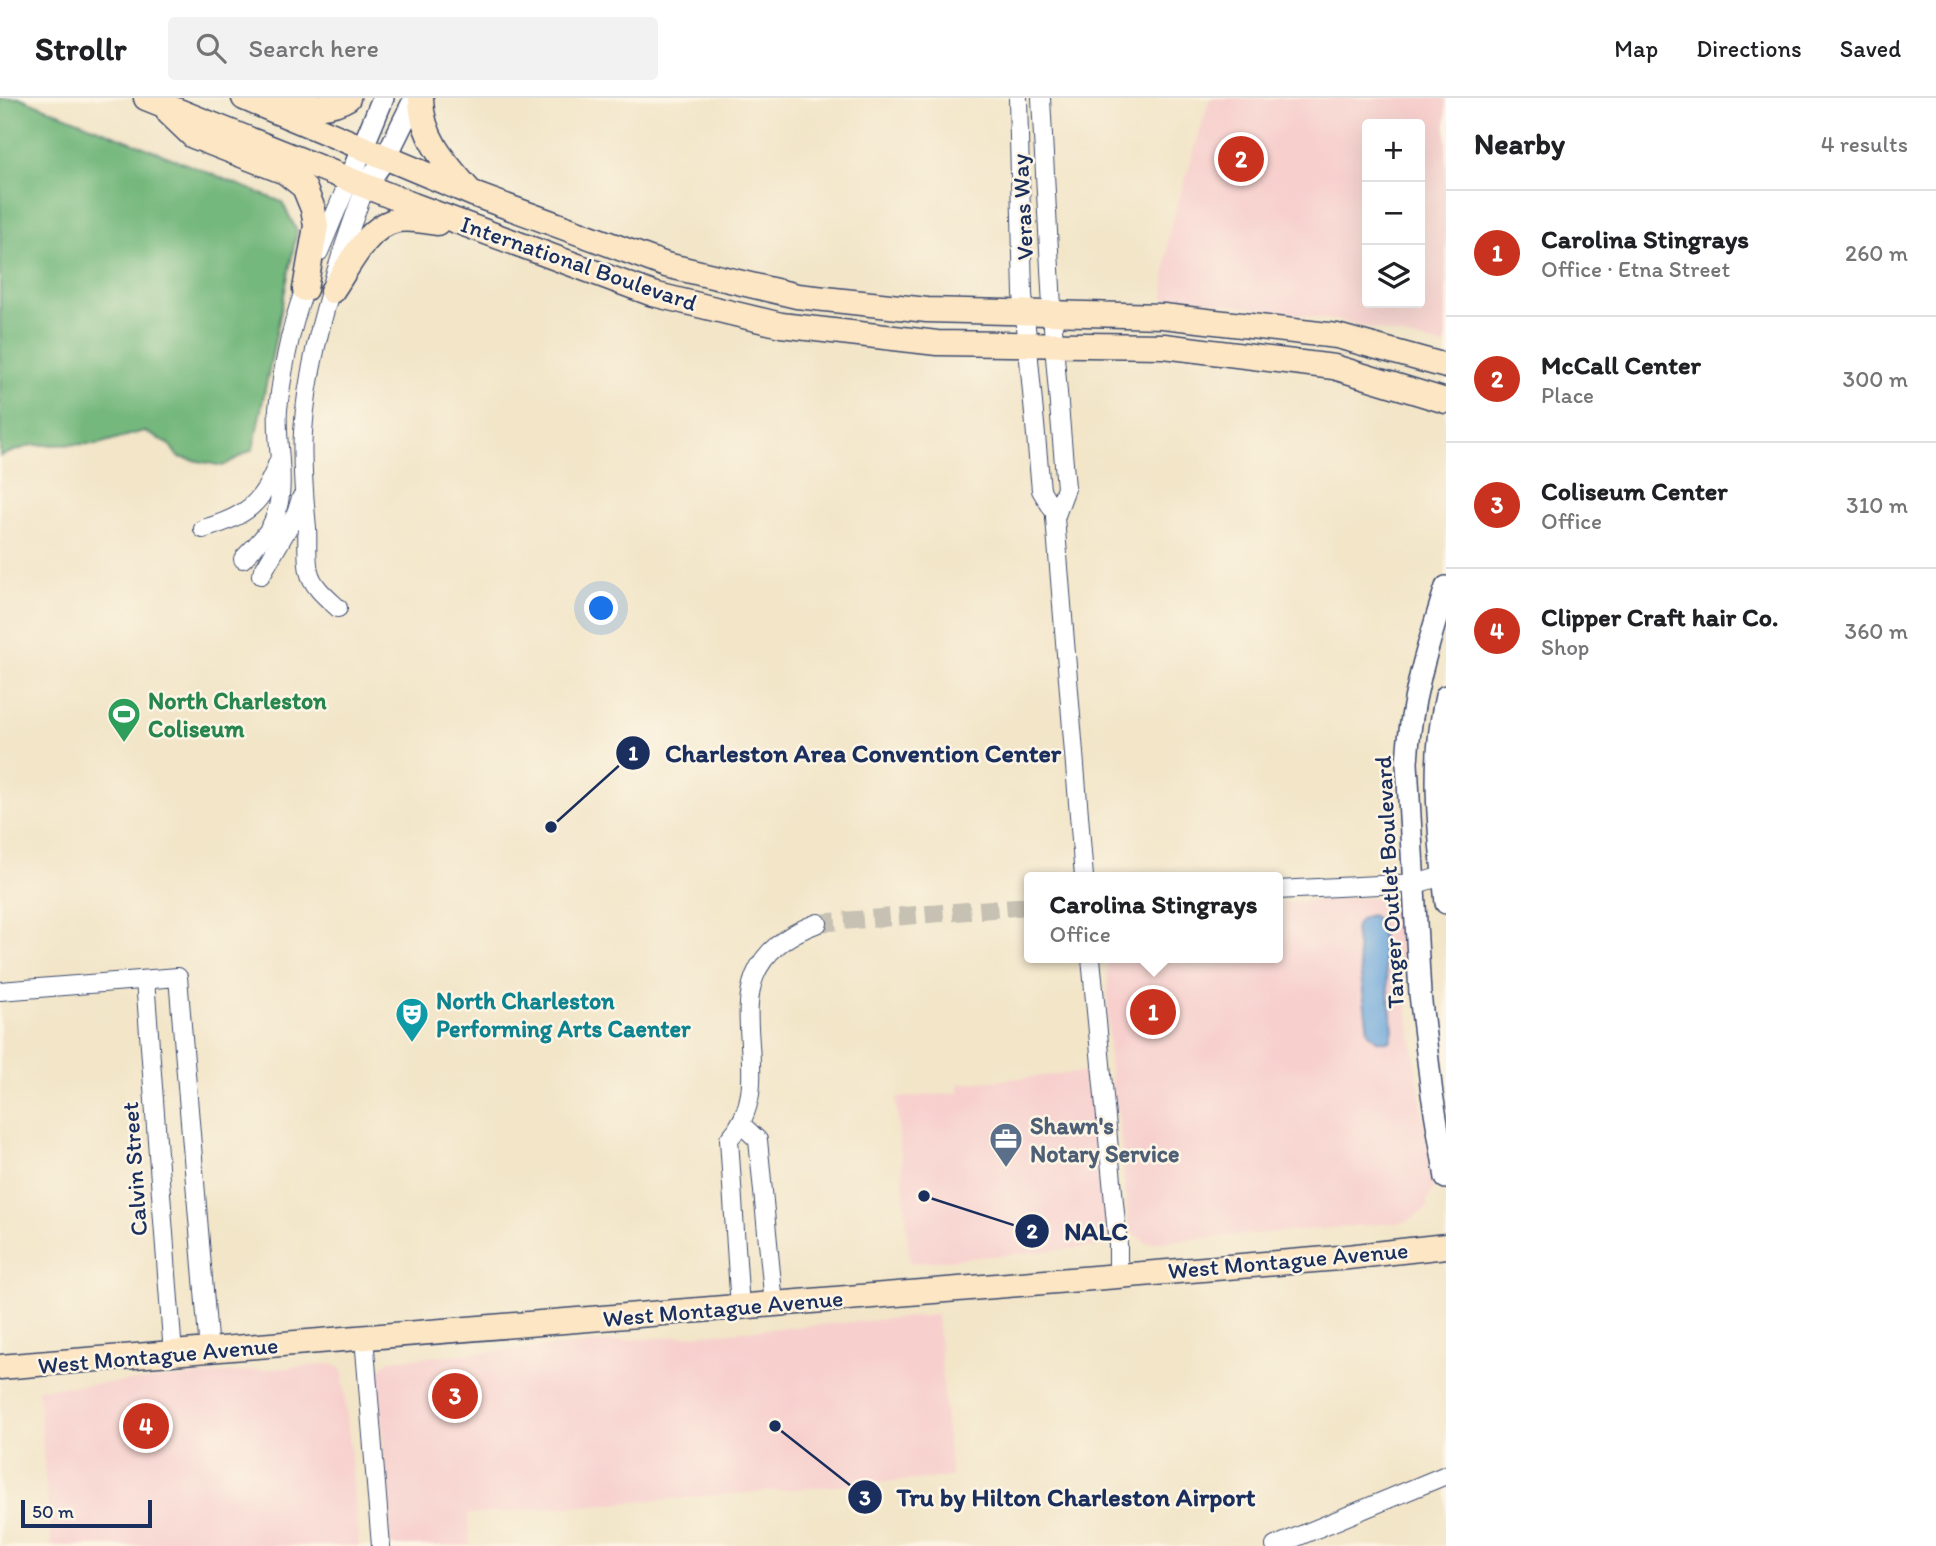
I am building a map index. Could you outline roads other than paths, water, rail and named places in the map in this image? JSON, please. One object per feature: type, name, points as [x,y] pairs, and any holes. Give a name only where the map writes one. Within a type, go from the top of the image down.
[{"type":"main road","points":[[252,101],[320,107],[348,98]]},
{"type":"main road","points":[[421,98],[423,121],[432,145],[473,194]]},
{"type":"main road","points":[[152,100],[193,136],[285,172],[304,187],[313,209],[316,226],[305,289]]},
{"type":"main road","name":"International Boulevard","points":[[152,100],[473,228],[653,294],[781,325],[937,343],[1164,346],[1334,367],[1446,401]]},
{"type":"main road","name":"International Boulevard","points":[[252,101],[473,194],[666,265],[797,296],[927,310],[1155,315],[1337,336],[1446,366]]},
{"type":"main road","points":[[332,291],[366,240],[382,226],[397,220],[412,220],[473,228]]},
{"type":"main road","name":"West Montague Avenue","points":[[0,1367],[1343,1258],[1446,1246]]},
{"type":"street","points":[[338,608],[319,590],[309,571],[303,490],[303,434],[309,388],[358,182],[363,148],[383,98]]},
{"type":"street","points":[[243,559],[271,527],[279,504],[281,483],[277,432],[284,368],[292,327],[305,289],[358,182],[386,157],[415,98]]},
{"type":"street","name":"Veras Way","points":[[1018,98],[1023,295],[1041,490],[1055,513]]},
{"type":"street","name":"Veras Way","points":[[1041,98],[1054,345],[1066,488],[1055,513]]},
{"type":"street","points":[[203,529],[231,521],[256,502],[271,481],[279,458]]},
{"type":"street","points":[[261,575],[296,514],[303,490]]},
{"type":"street","points":[[1055,513],[1084,872]]},
{"type":"street","name":"Tanger Outlet Boulevard","points":[[1446,587],[1415,691],[1407,763],[1420,994],[1432,1094],[1446,1178]]},
{"type":"street","points":[[1446,696],[1439,730],[1436,773],[1446,903]]},
{"type":"street","points":[[1283,890],[1412,883],[1444,876]]},
{"type":"street","points":[[740,1308],[729,1139],[742,1125],[752,1080],[748,1003],[755,974],[772,950],[799,930],[818,923]]},
{"type":"street","points":[[1091,963],[1118,1245],[1118,1275]]},
{"type":"street","points":[[0,991],[178,978],[209,1351]]},
{"type":"street","name":"Calvin Street","points":[[145,980],[173,1354]]},
{"type":"street","points":[[742,1125],[758,1140],[774,1304]]},
{"type":"street","points":[[364,1337],[381,1546]]},
{"type":"street","points":[[1275,1546],[1446,1475]]},
{"type":"water","points":[[1371,915],[1380,925],[1393,1030],[1390,1041],[1377,1040],[1368,1031],[1355,929],[1361,919]]},
{"type":"tunnel","points":[[818,923],[1024,906]]},
{"type":"place","name":"McCall Center","points":[[1241,159]]},
{"type":"place","name":"North Charleston Coliseum","points":[[124,744]]},
{"type":"place","name":"Charleston Area Convention Center","points":[[551,827]]},
{"type":"place","name":"Carolina Stingrays","points":[[1153,1012]]},
{"type":"place","name":"North Charleston Performing Arts Caenter","points":[[412,1044]]},
{"type":"place","name":"Shawn's Notary Service","points":[[1006,1169]]},
{"type":"place","name":"NALC","points":[[924,1196]]},
{"type":"place","name":"Coliseum Center","points":[[455,1396]]},
{"type":"place","name":"Clipper Craft hair Co.","points":[[146,1426]]},
{"type":"place","name":"Tru by Hilton Charleston Airport","points":[[775,1426]]}]
